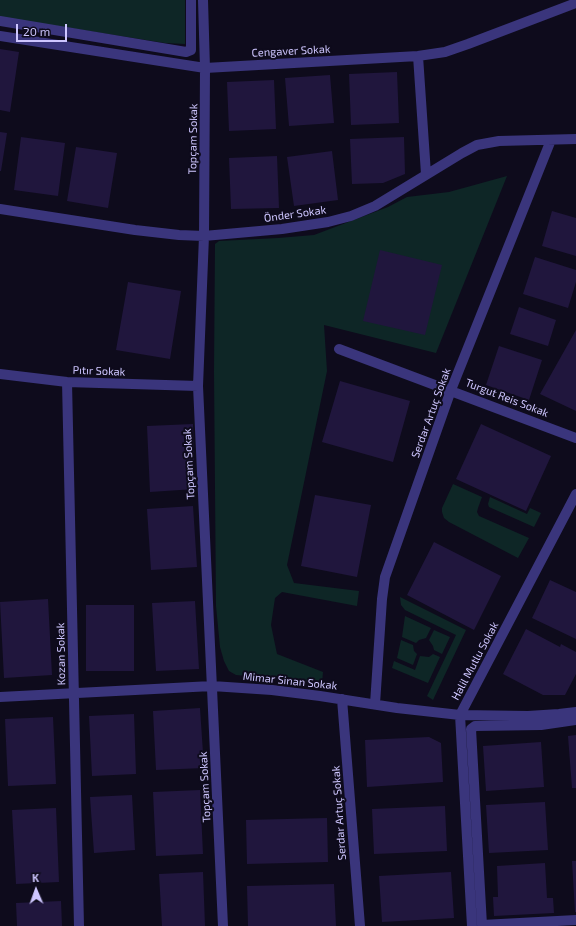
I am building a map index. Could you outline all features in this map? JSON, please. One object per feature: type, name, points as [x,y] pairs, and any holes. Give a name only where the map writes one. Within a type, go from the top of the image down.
[{"type":"street","points":[[0,21],[186,52],[191,50],[191,0]]},
{"type":"street","name":"Topçam Sokak","points":[[203,0],[205,68],[204,236],[198,386],[223,926]]},
{"type":"street","name":"Cengaver Sokak","points":[[0,36],[205,68],[418,56],[445,52],[576,3]]},
{"type":"street","points":[[418,56],[426,174]]},
{"type":"street","name":"Önder Sokak","points":[[0,209],[143,232],[179,235],[204,236],[308,226],[345,218],[375,206],[462,153],[482,144],[499,141],[576,139]]},
{"type":"street","name":"Serdar Artuç Sokak","points":[[375,704],[382,599],[385,577],[451,390],[551,140]]},
{"type":"street","name":"Turgut Reis Sokak","points":[[339,349],[576,438]]},
{"type":"street","name":"Pıtır Sokak","points":[[0,374],[67,382],[198,386]]},
{"type":"street","name":"Kozan Sokak","points":[[67,382],[79,926]]},
{"type":"street","name":"Halil Mutlu Sokak","points":[[472,926],[460,715],[576,494]]},
{"type":"street","name":"Mimar Sinan Sokak","points":[[0,697],[212,686],[272,690],[460,715],[535,716],[576,712]]},
{"type":"street","name":"Serdar Artuç Sokak","points":[[342,699],[360,926]]},
{"type":"street","points":[[576,720],[541,725],[475,726],[471,729],[482,925],[576,920]]},
{"type":"green space","points":[[0,0],[185,0],[185,44],[165,43],[0,17]]},
{"type":"green space","points":[[507,176],[436,353],[324,325],[327,371],[287,565],[294,583],[359,591],[357,606],[282,592],[275,598],[271,625],[277,654],[323,672],[322,683],[236,675],[229,671],[224,661],[220,647],[216,606],[214,372],[215,244],[219,241],[314,235],[388,207],[407,197],[449,192]]},
{"type":"green space","points":[[453,484],[482,497],[477,512],[479,516],[529,538],[518,558],[444,518],[442,508]]},
{"type":"green space","points":[[490,497],[527,514],[530,508],[541,513],[534,527],[489,507],[488,504]]},
{"type":"green space","points":[[400,597],[466,630],[433,700],[427,696],[456,635],[405,610],[401,605]]},
{"type":"green space","points":[[405,616],[431,628],[426,638],[419,640],[416,643],[402,637]]},
{"type":"green space","points":[[434,630],[450,637],[442,654],[434,650],[429,640]]},
{"type":"green space","points":[[401,640],[413,645],[414,651],[417,654],[413,665],[397,658]]},
{"type":"green space","points":[[433,654],[440,657],[428,683],[392,668],[394,661],[415,670],[420,656],[429,657]]},
{"type":"building","points":[[0,49],[19,52],[10,112],[0,110]]},
{"type":"building","points":[[397,72],[399,123],[351,125],[349,74]]},
{"type":"building","points":[[330,75],[334,123],[289,126],[285,78]]},
{"type":"building","points":[[274,80],[276,129],[229,131],[227,82]]},
{"type":"building","points":[[0,132],[7,133],[1,171],[0,171]]},
{"type":"building","points":[[21,137],[65,143],[58,196],[14,190]]},
{"type":"building","points":[[404,137],[405,174],[383,183],[352,184],[350,139]]},
{"type":"building","points":[[76,147],[117,153],[108,208],[67,201]]},
{"type":"building","points":[[332,151],[338,200],[294,206],[287,157]]},
{"type":"building","points":[[277,156],[279,208],[231,209],[229,158]]},
{"type":"building","points":[[552,211],[576,218],[576,256],[542,246]]},
{"type":"building","points":[[380,250],[442,265],[425,335],[363,321]]},
{"type":"building","points":[[535,257],[576,270],[576,282],[568,308],[523,294]]},
{"type":"building","points":[[128,282],[181,291],[170,359],[116,350]]},
{"type":"building","points":[[519,307],[556,320],[548,346],[510,334]]},
{"type":"building","points":[[576,330],[576,411],[540,394]]},
{"type":"building","points":[[499,346],[542,360],[529,400],[486,385]]},
{"type":"building","points":[[340,381],[410,401],[393,462],[322,442]]},
{"type":"building","points":[[193,424],[195,489],[150,492],[147,426]]},
{"type":"building","points":[[481,424],[551,456],[526,511],[456,479]]},
{"type":"building","points":[[315,495],[371,505],[357,577],[301,566]]},
{"type":"building","points":[[193,506],[197,567],[151,570],[147,509]]},
{"type":"building","points":[[434,542],[501,576],[474,630],[407,595]]},
{"type":"building","points":[[550,580],[576,592],[576,639],[532,618]]},
{"type":"building","points":[[48,599],[52,675],[4,678],[0,602]]},
{"type":"building","points":[[195,601],[199,669],[156,671],[152,603]]},
{"type":"building","points":[[86,605],[134,605],[134,671],[86,671]]},
{"type":"building","points":[[526,629],[560,647],[561,644],[576,652],[576,674],[565,695],[543,695],[503,674]]},
{"type":"building","points":[[200,708],[204,768],[156,770],[153,711]]},
{"type":"building","points":[[134,714],[136,774],[92,776],[89,716]]},
{"type":"building","points":[[53,717],[56,784],[8,786],[5,719]]},
{"type":"building","points":[[576,735],[576,788],[572,788],[568,736]]},
{"type":"building","points":[[429,737],[441,743],[443,782],[367,787],[365,740]]},
{"type":"building","points":[[541,742],[544,787],[486,791],[483,746]]},
{"type":"building","points":[[200,790],[203,854],[156,856],[153,792]]},
{"type":"building","points":[[132,795],[135,850],[94,853],[90,797]]},
{"type":"building","points":[[545,802],[548,850],[489,853],[486,805]]},
{"type":"building","points":[[445,806],[447,851],[374,854],[372,809]]},
{"type":"building","points":[[56,808],[59,882],[16,884],[12,810]]},
{"type":"building","points":[[327,818],[328,862],[247,864],[246,820]]},
{"type":"building","points":[[572,861],[576,861],[576,912],[575,912]]},
{"type":"building","points":[[545,863],[547,898],[553,898],[554,913],[494,916],[493,897],[498,897],[497,866]]},
{"type":"building","points":[[203,872],[205,926],[162,926],[159,874]]},
{"type":"building","points":[[451,872],[454,918],[382,922],[379,876]]},
{"type":"building","points":[[334,884],[336,926],[248,926],[247,886]]},
{"type":"building","points":[[61,901],[62,926],[17,926],[16,903]]}]
